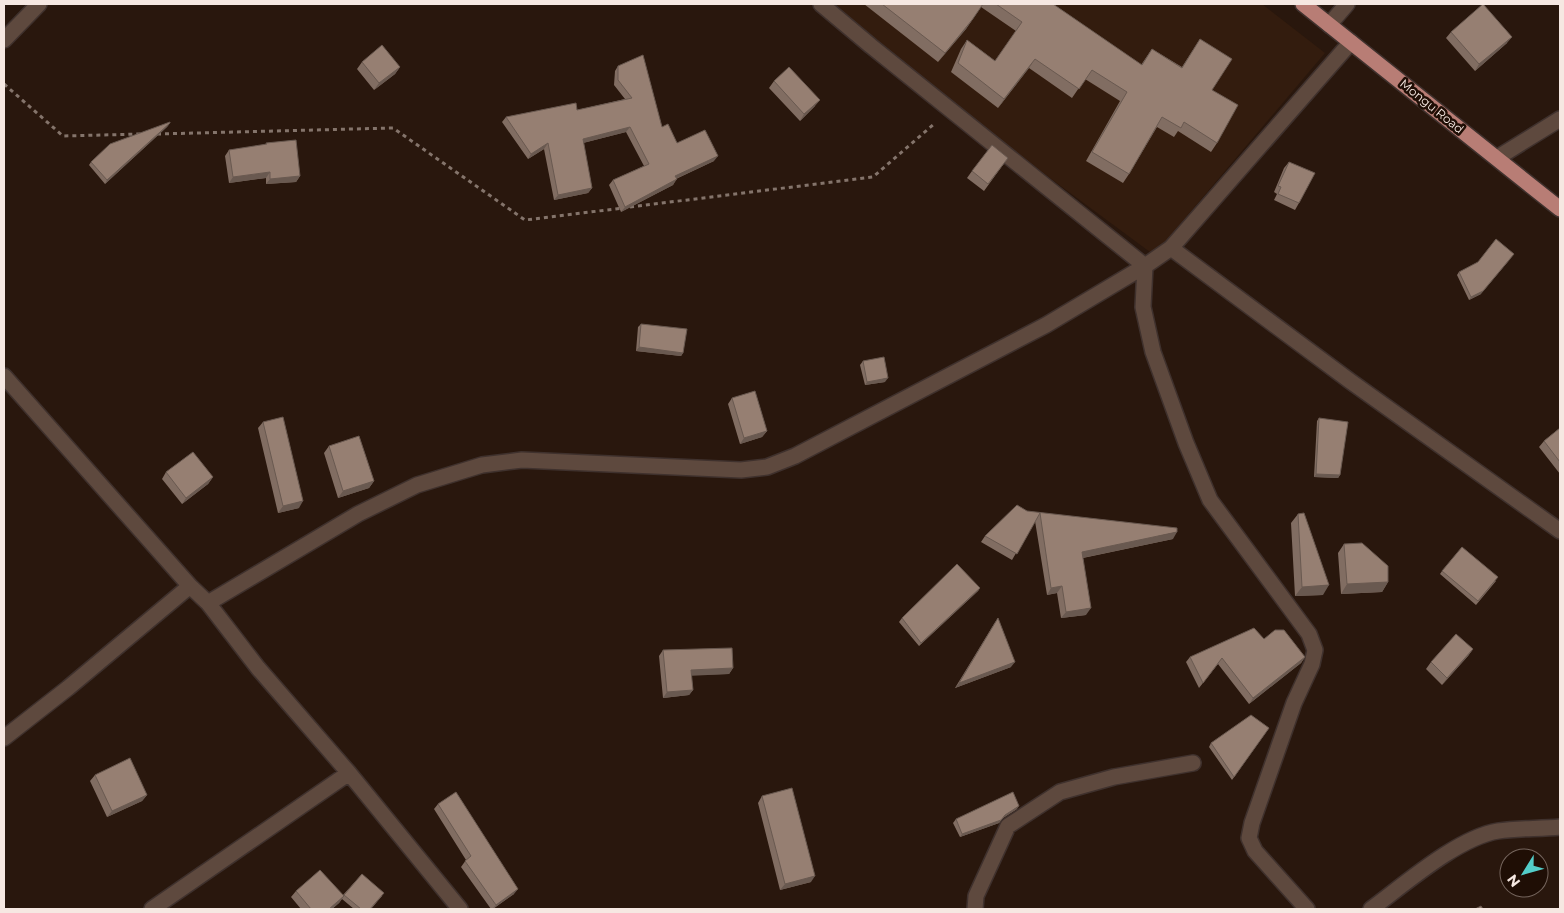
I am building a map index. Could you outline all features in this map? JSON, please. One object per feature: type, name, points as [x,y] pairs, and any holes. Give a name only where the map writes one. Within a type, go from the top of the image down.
[{"type":"main road","name":"Mongu Road","points":[[1303,4],[1560,209]]},
{"type":"street","points":[[4,40],[39,4]]},
{"type":"street","points":[[821,4],[1145,266]]},
{"type":"street","points":[[1330,25],[1347,4]]},
{"type":"street","points":[[208,603],[367,510],[417,485],[482,465],[522,460],[741,470],[767,468],[795,456],[1046,325],[1145,266],[1171,248],[1351,42]]},
{"type":"street","points":[[1497,158],[1560,119]]},
{"type":"street","points":[[1171,248],[1358,386],[1560,531]]},
{"type":"street","points":[[1145,266],[1143,307],[1153,352],[1186,443],[1210,500],[1309,634],[1315,650],[1312,664],[1294,703],[1252,823],[1249,838],[1255,851],[1308,909]]},
{"type":"street","points":[[4,376],[190,586],[208,603],[258,668],[349,772],[460,909]]},
{"type":"street","points":[[4,738],[68,688],[190,586]]},
{"type":"street","points":[[975,909],[976,896],[1008,826],[1060,792],[1114,777],[1193,763]]},
{"type":"street","points":[[152,909],[349,772]]},
{"type":"street","points":[[1371,909],[1447,853],[1468,842],[1498,831],[1560,828]]},
{"type":"path","points":[[4,84],[63,136],[393,128],[525,220],[873,177],[951,110]]},
{"type":"shaded area","points":[[814,4],[1262,4],[1325,53],[1154,255]]},
{"type":"building","points":[[882,4],[983,4],[945,53]]},
{"type":"building","points":[[996,4],[1053,4],[1142,65],[1152,49],[1182,68],[1200,39],[1232,59],[1212,90],[1238,105],[1217,143],[1184,122],[1181,128],[1162,117],[1129,174],[1092,152],[1127,92],[1092,70],[1079,89],[1035,59],[1004,99],[958,63],[967,40],[995,61],[1022,22]]},
{"type":"building","points":[[1483,4],[1512,37],[1479,64],[1451,32]]},
{"type":"building","points":[[382,45],[400,67],[379,83],[362,62]]},
{"type":"building","points":[[643,55],[662,127],[668,124],[677,143],[705,130],[718,156],[675,176],[677,179],[625,207],[613,180],[649,164],[630,127],[583,139],[592,188],[558,195],[548,143],[531,154],[506,117],[576,103],[577,110],[632,98],[618,80],[618,66]]},
{"type":"building","points":[[789,67],[820,100],[804,114],[774,81]]},
{"type":"building","points":[[170,122],[107,180],[91,162],[110,144]]},
{"type":"building","points":[[296,140],[300,176],[270,179],[270,172],[233,177],[229,150]]},
{"type":"building","points":[[992,145],[1008,158],[988,184],[972,171]]},
{"type":"building","points":[[1289,162],[1315,173],[1299,203],[1278,194],[1281,187],[1278,186]]},
{"type":"building","points":[[1496,239],[1514,254],[1483,291],[1471,297],[1459,272],[1478,262]]},
{"type":"building","points":[[641,324],[687,329],[683,353],[639,347]]},
{"type":"building","points":[[884,357],[888,378],[867,382],[863,361]]},
{"type":"building","points":[[755,391],[767,431],[744,438],[732,398]]},
{"type":"building","points":[[283,417],[303,501],[283,506],[263,422]]},
{"type":"building","points":[[1319,418],[1348,422],[1340,475],[1316,474]]},
{"type":"building","points":[[1560,428],[1560,462],[1544,441]]},
{"type":"building","points":[[359,436],[374,481],[343,491],[329,446]]},
{"type":"building","points":[[193,452],[213,477],[186,498],[166,472]]},
{"type":"building","points":[[1017,505],[1027,511],[1177,528],[1177,532],[1082,552],[1091,608],[1066,612],[1062,586],[1051,588],[1040,513],[1017,554],[985,536]]},
{"type":"building","points":[[1304,513],[1329,585],[1302,587],[1298,514]]},
{"type":"building","points":[[1362,543],[1388,566],[1388,582],[1347,584],[1344,544]]},
{"type":"building","points":[[1462,547],[1498,577],[1478,601],[1442,571]]},
{"type":"building","points":[[957,564],[980,588],[921,643],[902,618]]},
{"type":"building","points":[[998,618],[1015,662],[959,683]]},
{"type":"building","points":[[1254,628],[1264,639],[1275,630],[1284,630],[1305,657],[1253,698],[1222,658],[1203,683],[1190,657]]},
{"type":"building","points":[[1456,634],[1473,649],[1447,678],[1431,662]]},
{"type":"building","points":[[732,648],[733,668],[691,670],[693,690],[667,692],[663,650]]},
{"type":"building","points":[[1251,715],[1269,728],[1234,777],[1211,743]]},
{"type":"building","points":[[130,758],[147,795],[112,811],[95,775]]},
{"type":"building","points":[[792,788],[815,876],[785,884],[762,796]]},
{"type":"building","points":[[456,792],[518,889],[496,905],[465,861],[471,856],[438,804]]},
{"type":"building","points":[[1013,792],[1019,806],[1001,820],[962,834],[956,819]]},
{"type":"building","points":[[320,870],[344,896],[329,909],[311,909],[296,891]]},
{"type":"building","points":[[362,874],[384,893],[370,909],[361,909],[344,895]]}]
